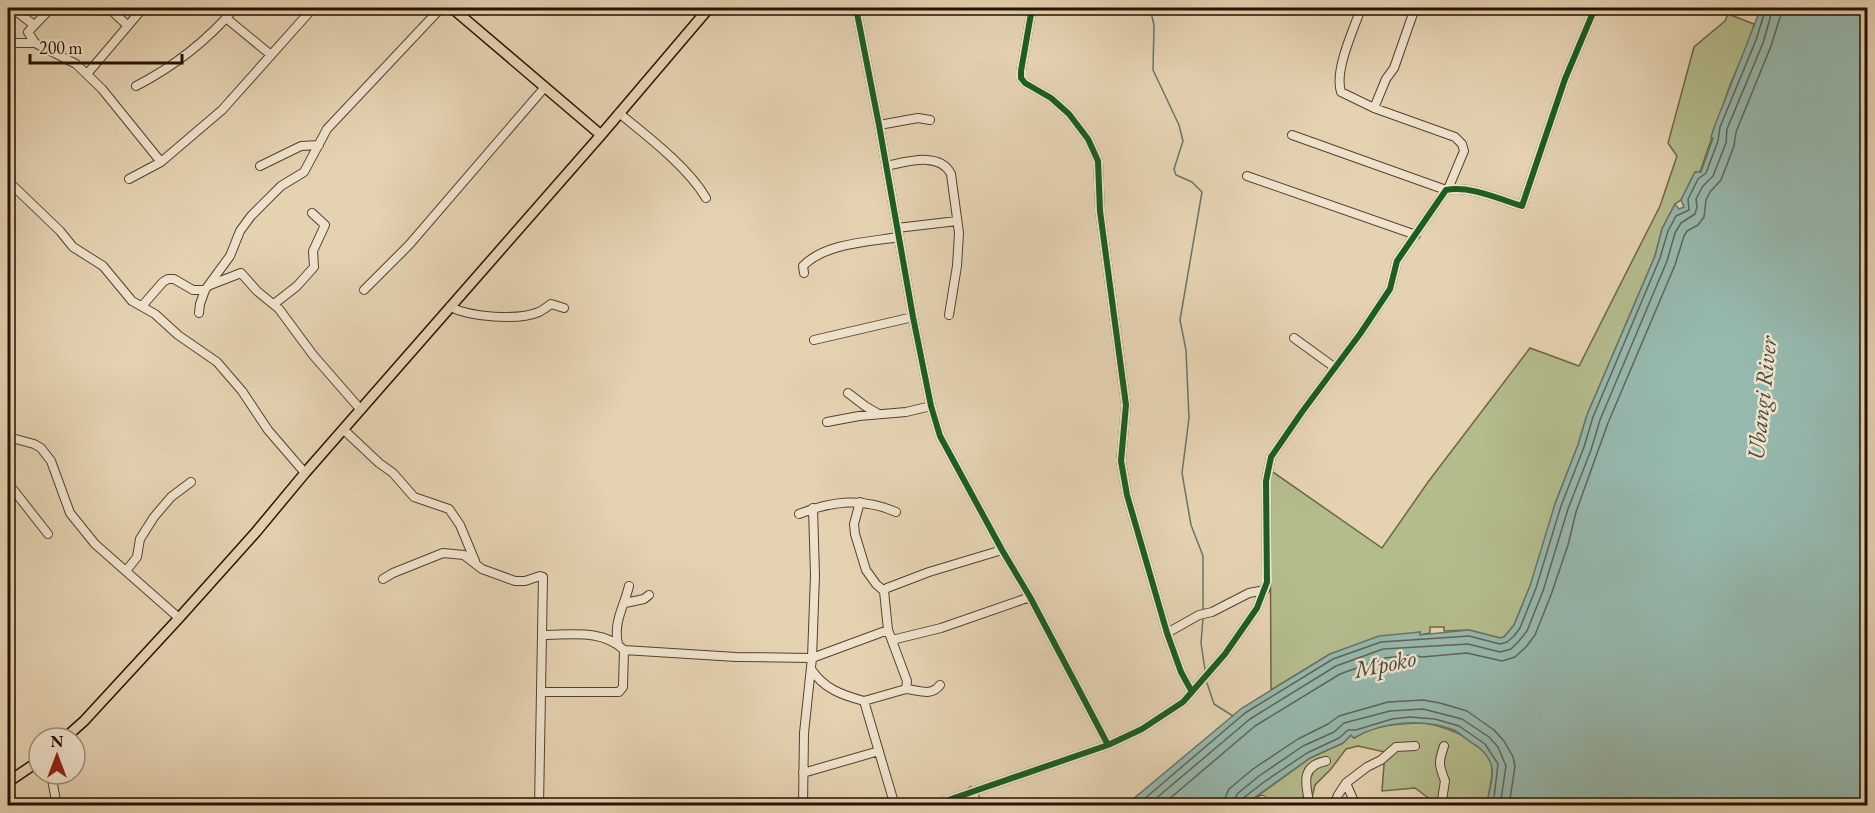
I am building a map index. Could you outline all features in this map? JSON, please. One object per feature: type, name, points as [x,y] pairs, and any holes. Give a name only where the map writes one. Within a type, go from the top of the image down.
[{"type":"main road","points":[[452,8],[602,135]]},
{"type":"main road","points":[[78,726],[256,532],[710,8]]},
{"type":"main road","points":[[8,782],[27,769]]},
{"type":"street","points":[[12,8],[34,25]]},
{"type":"street","points":[[35,43],[28,32],[51,8]]},
{"type":"street","points":[[109,8],[127,25]]},
{"type":"street","points":[[87,74],[143,8]]},
{"type":"street","points":[[136,86],[171,68],[184,58],[234,8]]},
{"type":"street","points":[[129,179],[161,162],[222,110],[313,8]]},
{"type":"street","points":[[199,312],[200,304],[208,288],[230,256],[240,231],[251,216],[281,186],[304,172],[327,129],[441,8]]},
{"type":"street","points":[[856,8],[913,317],[931,406],[940,435],[1030,597],[1108,745]]},
{"type":"street","points":[[1032,8],[1020,70],[1021,78],[1025,83],[1059,103],[1070,114],[1088,140],[1098,161],[1100,211],[1126,405],[1121,461],[1137,533],[1167,633],[1181,672],[1192,692]]},
{"type":"street","points":[[931,806],[1108,745],[1156,721],[1183,702],[1192,692],[1225,654],[1257,608],[1265,590],[1268,573],[1266,481],[1271,457],[1390,289],[1397,261],[1447,189],[1464,151],[1462,144],[1455,137],[1374,108],[1341,92],[1338,84],[1341,67],[1361,8]]},
{"type":"street","points":[[1374,108],[1386,79],[1394,68],[1415,8]]},
{"type":"street","points":[[1292,135],[1447,189],[1470,191],[1522,206],[1565,79],[1595,8]]},
{"type":"street","points":[[226,18],[271,55]]},
{"type":"street","points":[[8,43],[35,43],[76,64],[102,89],[161,162]]},
{"type":"street","points":[[364,290],[410,245],[544,87]]},
{"type":"street","points":[[619,113],[670,157],[700,188],[706,198]]},
{"type":"street","points":[[879,125],[918,118],[930,120]]},
{"type":"street","points":[[260,166],[301,146],[319,145]]},
{"type":"street","points":[[886,166],[933,160],[948,167],[951,174],[958,232],[957,266],[949,315]]},
{"type":"street","points":[[1247,176],[1416,234]]},
{"type":"street","points":[[8,181],[60,231],[73,247],[103,266],[132,301],[154,314],[178,335],[217,362],[242,391],[268,430],[305,473]]},
{"type":"street","points":[[274,304],[297,286],[314,267],[313,251],[325,225],[312,213]]},
{"type":"street","points":[[804,273],[803,266],[809,260],[824,253],[898,233],[957,221]]},
{"type":"street","points":[[142,306],[168,279],[174,279],[193,290],[208,288],[239,272],[257,291],[274,304],[305,342],[313,356],[361,410]]},
{"type":"street","points":[[450,307],[468,314],[502,317],[537,313],[550,304],[564,308]]},
{"type":"street","points":[[814,340],[913,317]]},
{"type":"street","points":[[1294,338],[1334,367]]},
{"type":"street","points":[[848,393],[878,413]]},
{"type":"street","points":[[827,422],[878,413],[906,412],[931,406]]},
{"type":"street","points":[[343,429],[379,464],[393,473],[414,497],[449,509],[460,525],[478,567]]},
{"type":"street","points":[[8,437],[40,448],[51,461],[70,513],[95,544],[179,618]]},
{"type":"street","points":[[126,571],[137,557],[140,539],[154,517],[171,497],[191,482]]},
{"type":"street","points":[[8,483],[48,534]]},
{"type":"street","points":[[799,514],[833,502],[860,502],[883,506],[896,512]]},
{"type":"street","points":[[860,502],[855,516],[855,534],[866,570],[884,591],[888,630],[907,681],[906,688]]},
{"type":"street","points":[[802,806],[804,733],[812,658],[815,575],[813,508]]},
{"type":"street","points":[[884,591],[886,588],[929,572],[1002,550]]},
{"type":"street","points":[[383,579],[443,553],[464,555],[478,567],[515,581],[543,577],[539,806]]},
{"type":"street","points":[[542,692],[618,692],[623,687],[621,647],[616,634],[618,616],[625,603],[629,586]]},
{"type":"street","points":[[1167,633],[1199,615],[1212,612],[1249,593],[1265,590]]},
{"type":"street","points":[[625,603],[644,599],[649,595]]},
{"type":"street","points":[[892,640],[940,628],[1030,597]]},
{"type":"street","points":[[543,635],[595,634],[621,647],[736,657],[812,658],[888,630]]},
{"type":"street","points":[[810,668],[818,680],[834,691],[864,701],[906,688],[928,692],[937,689],[940,685]]},
{"type":"street","points":[[864,701],[895,806]]},
{"type":"street","points":[[1334,806],[1346,783],[1367,767],[1381,760],[1395,747],[1415,746]]},
{"type":"street","points":[[1441,806],[1441,794],[1445,781],[1441,773],[1440,759],[1444,746]]},
{"type":"street","points":[[803,773],[879,751]]},
{"type":"street","points":[[1310,806],[1306,792],[1309,770],[1313,765],[1326,761]]},
{"type":"street","points":[[1346,783],[1356,806]]},
{"type":"street","points":[[52,786],[57,806]]},
{"type":"street","points":[[972,791],[978,806]]},
{"type":"green space","points":[[1728,14],[1754,24],[1751,37],[1730,85],[1700,172],[1695,172],[1681,200],[1675,204],[1662,229],[1655,256],[1587,415],[1555,504],[1530,586],[1514,625],[1504,637],[1500,638],[1469,630],[1444,631],[1444,627],[1430,627],[1430,633],[1420,635],[1420,632],[1330,654],[1271,690],[1270,470],[1382,548],[1428,482],[1530,348],[1579,366],[1660,206],[1677,156],[1668,143],[1694,47],[1725,21]]},
{"type":"green space","points":[[1424,723],[1465,737],[1483,750],[1492,767],[1487,805],[1438,805],[1415,788],[1382,791],[1385,752],[1358,746],[1346,749],[1315,785],[1311,802],[1314,805],[1244,806],[1310,758],[1343,743],[1351,735],[1354,738],[1370,730],[1388,726]]},
{"type":"water","points":[[1761,8],[1867,8],[1867,805],[1487,805],[1492,768],[1485,753],[1454,730],[1429,724],[1403,723],[1377,728],[1354,738],[1351,735],[1343,743],[1310,758],[1244,805],[1126,805],[1242,708],[1330,654],[1379,636],[1420,632],[1420,635],[1469,630],[1500,638],[1504,637],[1514,625],[1530,586],[1555,504],[1587,415],[1655,256],[1662,229],[1675,204],[1679,209],[1684,207],[1681,200],[1695,172],[1701,172],[1715,125]]},
{"type":"waterway","points":[[1150,8],[1154,25],[1153,70],[1179,125],[1183,141],[1174,169],[1176,175],[1192,182],[1202,192],[1180,320],[1186,350],[1189,418],[1182,473],[1191,525],[1203,556],[1203,609]]},
{"type":"waterway","points":[[1203,618],[1201,643],[1205,670]]},
{"type":"waterway","points":[[1207,683],[1214,704],[1233,716]]},
{"type":"cycle path","points":[[856,8],[913,317],[931,406],[940,436],[1030,597],[1108,745]]},
{"type":"cycle path","points":[[1032,8],[1021,78],[1025,83],[1051,98],[1069,114],[1088,139],[1098,161],[1100,211],[1126,405],[1121,461],[1127,495],[1167,633],[1181,672],[1192,692]]},
{"type":"cycle path","points":[[931,806],[1108,745],[1142,729],[1183,702],[1225,654],[1257,608],[1267,582],[1266,481],[1271,457],[1390,289],[1397,261],[1446,190],[1474,191],[1522,206],[1565,79],[1595,8]]},
{"type":"water label","name":"Ubangi River","points":[[1762,398]]},
{"type":"water label","name":"Mpoko","points":[[1385,664]]}]
